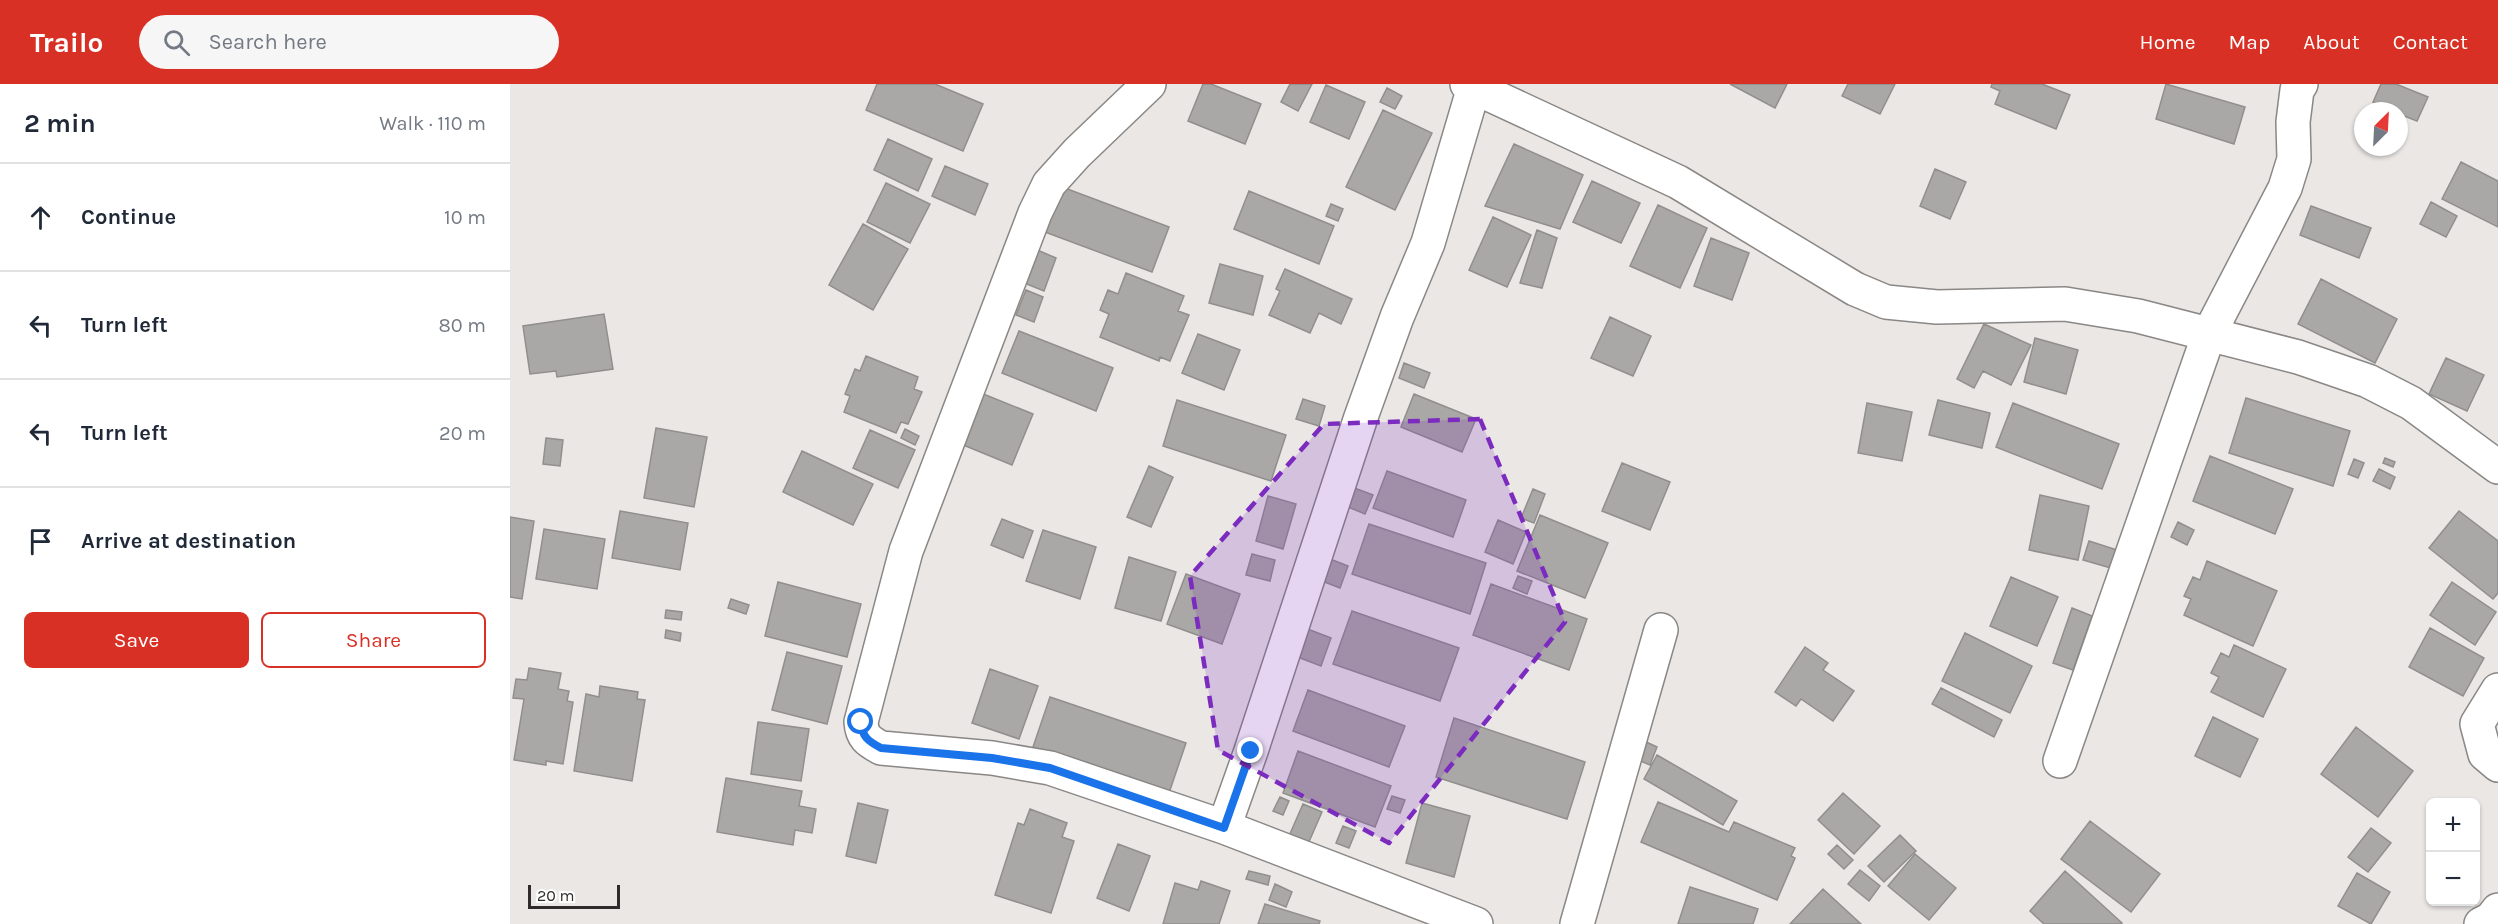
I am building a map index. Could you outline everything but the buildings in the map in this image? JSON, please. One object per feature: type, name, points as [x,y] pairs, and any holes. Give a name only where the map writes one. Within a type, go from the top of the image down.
[{"type":"street","points":[[1149,84],[1049,184],[1035,213],[906,551],[861,722],[862,734],[869,742],[881,748],[992,758],[1050,768],[1224,828],[1476,924]]},
{"type":"street","points":[[2060,761],[2209,334],[2285,188],[2294,159],[2293,123],[2297,90],[2301,84]]},
{"type":"street","points":[[1224,828],[1361,417],[1397,317],[1428,243],[1471,86],[1677,182],[1855,289],[1886,302],[1937,307],[2065,304],[2138,316],[2298,357],[2368,381],[2411,403],[2498,467]]},
{"type":"street","points":[[1577,924],[1661,630]]},
{"type":"street","points":[[2498,690],[2477,724],[2485,754],[2498,765]]},
{"type":"street","points":[[2481,924],[2491,919],[2498,910]]},
{"type":"highlighted area","points":[[1480,419],[1565,622],[1389,843],[1218,750],[1190,576],[1324,424]]},
{"type":"route","points":[[861,722],[862,734],[869,742],[881,748],[992,758],[1050,768],[1224,828],[1251,751]]}]
